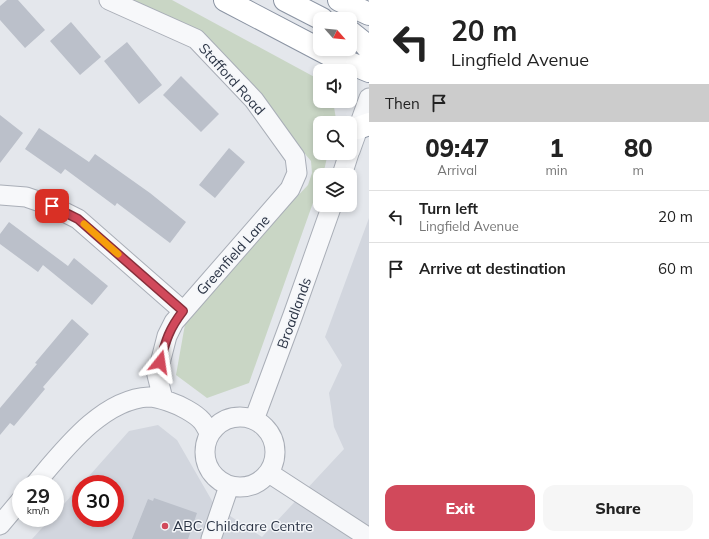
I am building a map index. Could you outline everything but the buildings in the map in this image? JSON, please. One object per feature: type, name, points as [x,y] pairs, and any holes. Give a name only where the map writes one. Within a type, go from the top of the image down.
[{"type":"highway","points":[[225,0],[328,54],[369,71]]},
{"type":"highway","points":[[285,0],[313,14]]},
{"type":"highway","points":[[339,0],[369,14]]},
{"type":"highway","points":[[357,38],[369,49]]},
{"type":"street","name":"Stafford Road","points":[[109,0],[196,39],[254,100],[295,157]]},
{"type":"street","points":[[357,138],[363,126],[369,98]]},
{"type":"street","name":"Greenfield Lane","points":[[163,399],[157,375],[168,336],[174,322],[290,189],[297,173],[295,157]]},
{"type":"street","points":[[0,195],[26,197],[52,206],[78,219],[183,311]]},
{"type":"street","name":"Broadlands","points":[[254,420],[330,212]]},
{"type":"street","points":[[43,475],[87,427],[109,411],[131,400],[150,397],[163,399],[178,405],[201,420],[210,434]]},
{"type":"street","points":[[234,417],[244,417],[263,425],[270,433],[274,443],[274,463],[269,473],[261,481],[251,486],[240,488],[229,486],[220,481],[212,474],[207,464],[205,454],[206,444],[210,434],[216,426],[224,420],[234,417]]},
{"type":"street","points":[[269,473],[369,538]]},
{"type":"street","points":[[211,539],[229,486]]},
{"type":"street","points":[[0,525],[12,511]]},
{"type":"shaded area","points":[[369,218],[369,539],[32,539],[43,527],[64,527],[64,504],[72,495],[72,527],[124,527],[124,475],[90,475],[129,431],[158,425],[177,440],[215,506],[262,537],[344,449],[334,427],[329,393],[342,365],[325,337]]},
{"type":"green space","points":[[117,0],[172,0],[313,76],[313,108],[334,108],[336,116],[313,116],[313,160],[326,160],[325,168],[313,168],[313,203],[249,383],[207,398],[176,375],[187,313],[308,185],[312,173],[311,161],[211,42]]},
{"type":"slow traffic","points":[[84,224],[118,254]]},
{"type":"place","name":"ABC Childcare Centre","points":[[165,526]]},
{"type":"route","points":[[52,206],[78,219],[183,311],[174,322],[160,362]]}]
